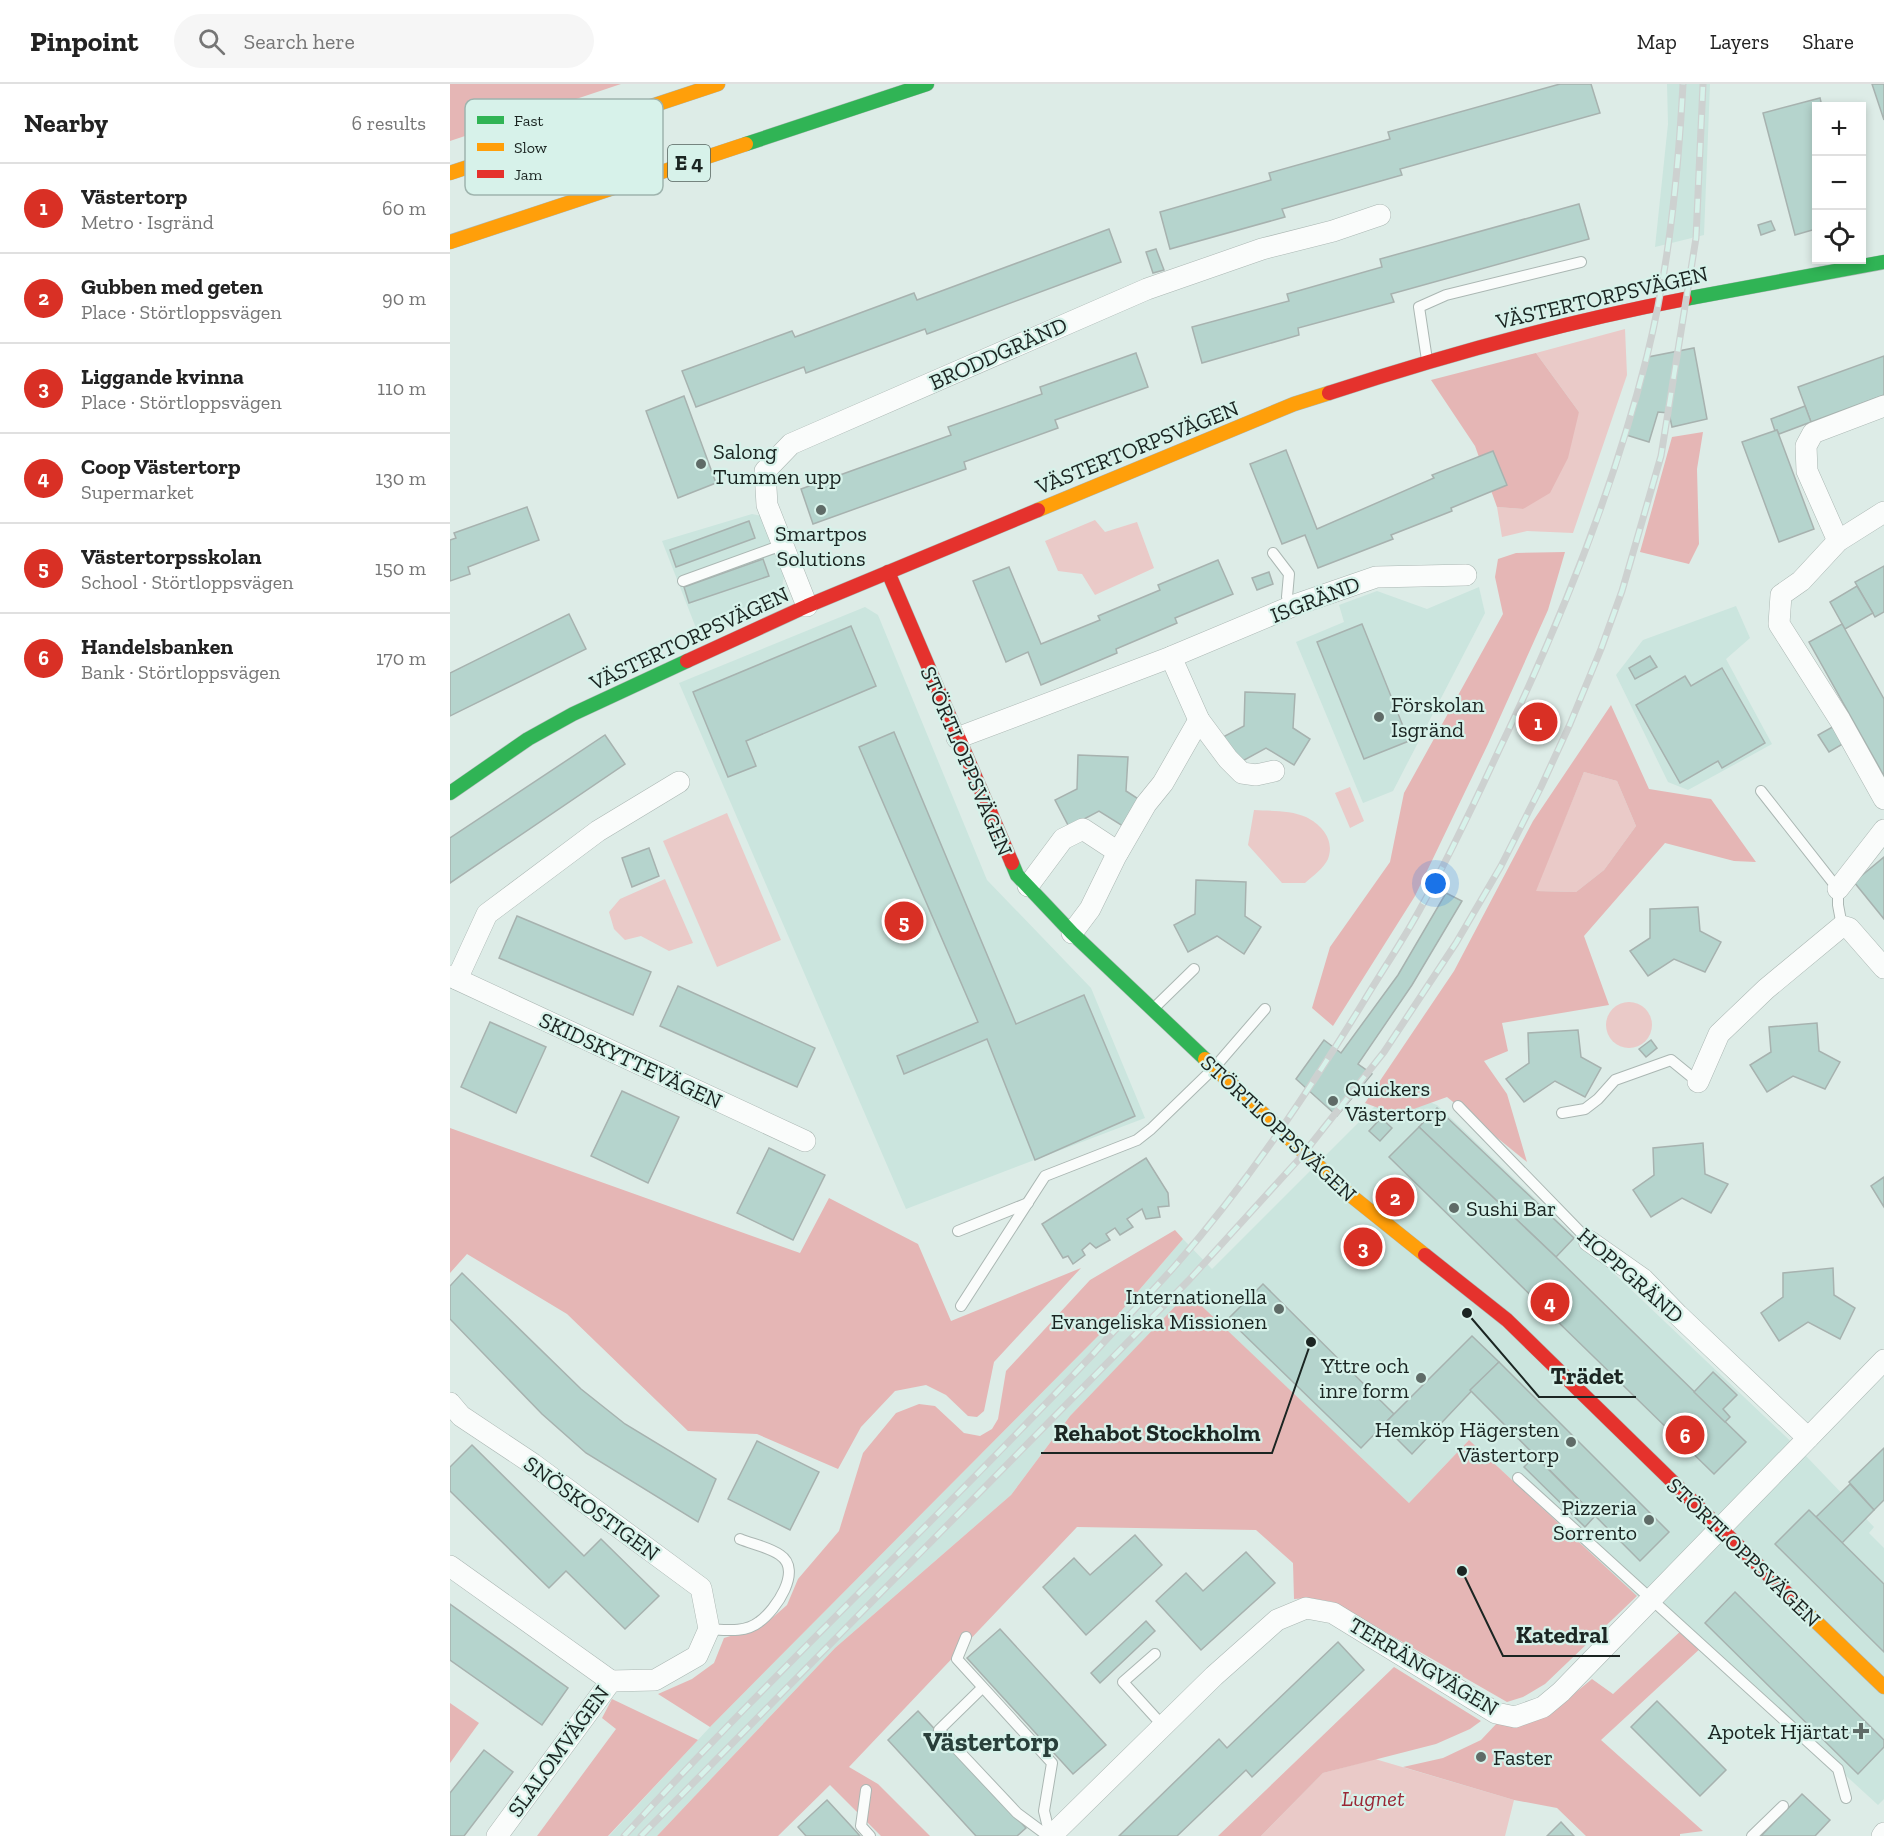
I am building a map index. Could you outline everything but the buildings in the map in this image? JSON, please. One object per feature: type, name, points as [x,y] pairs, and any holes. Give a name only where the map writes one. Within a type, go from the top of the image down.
[{"type":"main road","points":[[663,102],[718,84]]},
{"type":"main road","name":"E 4","points":[[663,171],[927,84]]},
{"type":"main road","points":[[450,173],[465,168]]},
{"type":"main road","name":"E 4","points":[[450,242],[592,195]]},
{"type":"main road","name":"VÄSTERTORPSVÄGEN","points":[[450,793],[528,739],[573,714],[659,673],[807,606],[1294,404],[1427,360],[1633,309],[1884,262]]},
{"type":"main road","name":"STÖRTLOPPSVÄGEN","points":[[888,572],[1017,875],[1072,933],[1344,1190],[1507,1320],[1720,1530],[1884,1687]]},
{"type":"street","name":"BRODDGRÄND","points":[[807,606],[767,505],[765,471],[791,444],[1146,289],[1262,249],[1333,231],[1380,215]]},
{"type":"street","points":[[1838,541],[1807,471],[1806,446],[1813,433],[1884,406]]},
{"type":"street","points":[[1884,512],[1838,541],[1801,581],[1781,595],[1779,624],[1845,728],[1884,799]]},
{"type":"street","name":"ISGRÄND","points":[[957,738],[1171,657],[1294,605],[1376,577],[1466,574]]},
{"type":"street","points":[[1171,657],[1199,720],[1228,759],[1242,773],[1256,774],[1274,771]]},
{"type":"street","points":[[1072,933],[1090,909],[1118,852],[1146,804],[1163,783],[1199,720]]},
{"type":"street","name":"SKIDSKYTTEVÄGEN","points":[[679,782],[598,831],[487,914],[454,977],[805,1141]]},
{"type":"street","points":[[1028,886],[1063,839],[1083,829],[1118,852]]},
{"type":"street","points":[[1838,890],[1884,830]]},
{"type":"street","points":[[1698,1082],[1719,1034],[1766,989],[1842,926],[1849,928],[1884,968]]},
{"type":"street","name":"HOPPGRÄND","points":[[1589,1241],[1643,1279],[1808,1438]]},
{"type":"street","name":"TERRÄNGVÄGEN","points":[[1050,1836],[1214,1676],[1277,1620],[1306,1608],[1334,1613],[1496,1713],[1515,1717],[1543,1707],[1561,1692],[1884,1360]]},
{"type":"street","name":"SNÖSKOSTIGEN","points":[[450,1403],[461,1416],[533,1464],[701,1588],[709,1629]]},
{"type":"street","name":"SLALOMVÄGEN","points":[[450,1566],[611,1681],[497,1836]]},
{"type":"street","points":[[611,1681],[655,1680],[697,1656],[709,1629]]},
{"type":"lane","points":[[1427,360],[1419,307],[1446,295],[1581,262]]},
{"type":"lane","points":[[683,581],[782,544]]},
{"type":"lane","points":[[1274,553],[1289,574],[1287,597],[1294,605]]},
{"type":"lane","points":[[1761,791],[1838,890],[1842,926]]},
{"type":"lane","points":[[1153,1009],[1194,969]]},
{"type":"lane","points":[[960,1306],[1045,1176],[1137,1140],[1214,1068],[1265,1009]]},
{"type":"lane","points":[[1562,1113],[1585,1109],[1598,1099],[1615,1080],[1671,1060],[1698,1082]]},
{"type":"lane","name":"HOPPGRÄND","points":[[1458,1106],[1589,1241]]},
{"type":"lane","points":[[958,1232],[1028,1203]]},
{"type":"lane","points":[[1518,1478],[1838,1769],[1846,1798]]},
{"type":"lane","points":[[709,1629],[734,1631],[759,1623],[775,1605],[788,1582],[789,1566],[781,1555],[740,1539]]},
{"type":"lane","points":[[966,1637],[957,1659],[1052,1763],[1044,1811],[1050,1836]]},
{"type":"lane","points":[[1155,1654],[1123,1682],[1164,1727]]},
{"type":"lane","points":[[982,1688],[939,1730],[1017,1813],[1050,1836]]},
{"type":"lane","points":[[866,1790],[861,1826],[870,1836]]},
{"type":"lane","points":[[1752,1836],[1783,1806]]},
{"type":"shaded area","points":[[450,84],[621,84],[576,99],[465,99],[465,136],[450,141]]},
{"type":"shaded area","points":[[1667,84],[1710,84],[1704,235],[1655,247],[1668,124]]},
{"type":"shaded area","points":[[1536,353],[1579,412],[1568,458],[1550,493],[1523,509],[1497,507],[1475,446],[1431,380]]},
{"type":"shaded area","points":[[1703,432],[1697,469],[1699,544],[1689,564],[1640,552],[1672,437]]},
{"type":"shaded area","points":[[752,514],[762,516],[784,576],[781,592],[696,628],[662,541]]},
{"type":"shaded area","points":[[1565,552],[1548,610],[1488,744],[1415,896],[1333,1026],[1312,1008],[1330,947],[1390,862],[1404,793],[1503,614],[1495,577],[1498,559],[1516,553]]},
{"type":"shaded area","name":"Förskolan Isgränd","points":[[1479,587],[1485,613],[1393,791],[1363,803],[1296,642],[1344,622],[1339,605],[1377,591],[1427,609]]},
{"type":"shaded area","points":[[1736,606],[1750,638],[1726,659],[1772,744],[1688,790],[1668,782],[1616,675],[1643,640]]},
{"type":"shaded area","points":[[865,607],[878,615],[987,880],[1091,988],[1145,1118],[906,1209],[679,683]]},
{"type":"shaded area","points":[[1611,705],[1649,789],[1711,799],[1756,862],[1734,861],[1665,843],[1584,936],[1609,1005],[1502,1023],[1508,1051],[1484,1061],[1507,1094],[1527,1162],[1447,1097],[1397,1115],[1365,1103],[1454,971],[1533,821]],"holes":[[[1584,772],[1617,781],[1636,826],[1604,870],[1576,892],[1536,891]]]},
{"type":"shaded area","points":[[1393,1088],[1437,1105],[1806,1456],[1874,1527],[1869,1533],[1884,1548],[1884,1799],[1878,1805],[1652,1598],[1637,1596],[1469,1440],[1409,1503],[1188,1294],[1070,1416],[1011,1495],[835,1648],[657,1836],[609,1836],[710,1727],[1110,1324],[1183,1239],[1212,1269]]},
{"type":"shaded area","points":[[450,1128],[800,1253],[829,1198],[918,1244],[951,1321],[1081,1268],[994,1362],[984,1411],[977,1417],[968,1416],[946,1395],[926,1385],[895,1391],[861,1427],[838,1469],[757,1434],[688,1431],[567,1314],[467,1254],[450,1273]]},
{"type":"shaded area","points":[[1175,1230],[1183,1239],[1110,1324],[710,1727],[658,1694],[692,1679],[714,1663],[724,1638],[763,1626],[787,1605],[798,1579],[839,1531],[863,1453],[896,1413],[919,1404],[935,1406],[964,1433],[980,1436],[992,1429],[998,1419],[1006,1371],[1090,1280]]},
{"type":"shaded area","points":[[1188,1293],[1409,1503],[1469,1440],[1637,1596],[1545,1684],[1523,1697],[1507,1702],[1333,1602],[1309,1598],[1294,1599],[1293,1563],[1256,1530],[1077,1527],[849,1767],[878,1784],[930,1836],[881,1836],[830,1785],[778,1836],[657,1836],[835,1648],[1011,1495],[1070,1416]]},
{"type":"shaded area","points":[[1684,1628],[1703,1646],[1601,1740],[1703,1831],[1680,1834],[1680,1836],[1586,1836],[1557,1808],[1514,1800],[1403,1767],[1443,1758],[1481,1740],[1499,1721],[1553,1711],[1592,1679],[1613,1694]]},
{"type":"shaded area","points":[[1394,1667],[1481,1721],[1470,1729],[1436,1744],[1323,1773],[1261,1836],[1218,1836]]},
{"type":"shaded area","points":[[612,1699],[698,1740],[608,1836],[537,1836],[616,1729],[602,1718]]},
{"type":"shaded area","points":[[450,1703],[479,1723],[450,1763]]},
{"type":"green space","points":[[1625,329],[1627,375],[1573,533],[1527,531],[1502,537],[1497,507],[1523,509],[1579,412],[1536,353]]},
{"type":"green space","points":[[1095,520],[1105,532],[1137,522],[1154,568],[1095,595],[1082,574],[1058,571],[1045,541]]},
{"type":"green space","points":[[1584,772],[1617,781],[1636,826],[1604,870],[1576,892],[1535,891]]},
{"type":"green space","points":[[1350,787],[1364,821],[1350,828],[1335,793]]},
{"type":"green space","points":[[1254,810],[1294,813],[1317,824],[1326,834],[1330,846],[1328,859],[1324,866],[1305,883],[1282,883],[1248,845]]},
{"type":"green space","points":[[727,813],[781,940],[717,967],[663,841]]},
{"type":"green space","points":[[665,879],[693,943],[669,951],[641,936],[625,940],[614,929],[609,912],[620,899]]},
{"type":"green space","points":[[1629,1002],[1645,1009],[1652,1025],[1645,1041],[1629,1048],[1613,1041],[1606,1025],[1613,1009]]},
{"type":"green space","name":"Lugnet","points":[[1375,1759],[1514,1800],[1505,1836],[1261,1836],[1323,1773]]},
{"type":"railway","points":[[624,1836],[740,1713],[1037,1413],[1174,1267],[1226,1204],[1275,1138],[1406,934],[1460,831],[1543,654],[1583,556],[1618,457],[1647,356],[1667,255],[1683,84]]},
{"type":"railway","points":[[641,1836],[1189,1280],[1300,1158],[1384,1052],[1456,943],[1501,866],[1570,724],[1622,591],[1661,456],[1696,238],[1703,84]]},
{"type":"traffic: fast","points":[[746,144],[927,84]]},
{"type":"traffic: fast","points":[[1685,299],[1884,262]]},
{"type":"traffic: fast","points":[[450,793],[528,739],[573,714],[687,661]]},
{"type":"traffic: fast","points":[[1012,863],[1017,875],[1072,933],[1205,1059]]},
{"type":"traffic: slow","points":[[663,102],[718,84]]},
{"type":"traffic: slow","points":[[663,171],[746,144]]},
{"type":"traffic: slow","points":[[450,173],[465,168]]},
{"type":"traffic: slow","points":[[450,242],[592,195]]},
{"type":"traffic: slow","points":[[1038,510],[1294,404],[1329,393]]},
{"type":"traffic: slow","points":[[1205,1059],[1344,1190],[1425,1255]]},
{"type":"traffic: slow","points":[[1804,1610],[1884,1687]]},
{"type":"traffic: jam","points":[[1329,393],[1505,340],[1685,299]]},
{"type":"traffic: jam","points":[[687,661],[807,606],[1038,510]]},
{"type":"traffic: jam","points":[[888,572],[1012,863]]},
{"type":"traffic: jam","points":[[1425,1255],[1507,1320],[1804,1610]]},
{"type":"place","name":"Salong Tummen upp","points":[[701,464]]},
{"type":"place","name":"Smartpos Solutions","points":[[821,510]]},
{"type":"place","name":"Förskolan Isgränd","points":[[1379,717]]},
{"type":"place","name":"Västertorp","points":[[1538,722]]},
{"type":"place","name":"Västertorpsskolan","points":[[904,921]]},
{"type":"place","name":"Quickers Västertorp","points":[[1333,1101]]},
{"type":"place","name":"Gubben med geten","points":[[1395,1197]]},
{"type":"place","name":"Sushi Bar","points":[[1454,1208]]},
{"type":"place","name":"Liggande kvinna","points":[[1363,1247]]},
{"type":"place","name":"Coop Västertorp","points":[[1550,1302]]},
{"type":"place","name":"Internationella Evangeliska Missionen","points":[[1279,1309]]},
{"type":"place","name":"Trädet","points":[[1467,1313]]},
{"type":"place","name":"Rehabot Stockholm","points":[[1311,1342]]},
{"type":"place","name":"Yttre och inre form","points":[[1421,1378]]},
{"type":"place","name":"Handelsbanken","points":[[1685,1435]]},
{"type":"place","name":"Hemköp Hägersten Västertorp","points":[[1571,1442]]},
{"type":"place","name":"Pizzeria Sorrento","points":[[1649,1520]]},
{"type":"place","name":"Katedral","points":[[1462,1571]]},
{"type":"place","name":"Apotek Hjärtat","points":[[1861,1731]]},
{"type":"place","name":"Faster","points":[[1481,1757]]},
{"type":"district","name":"Västertorp","points":[[991,1741]]}]
